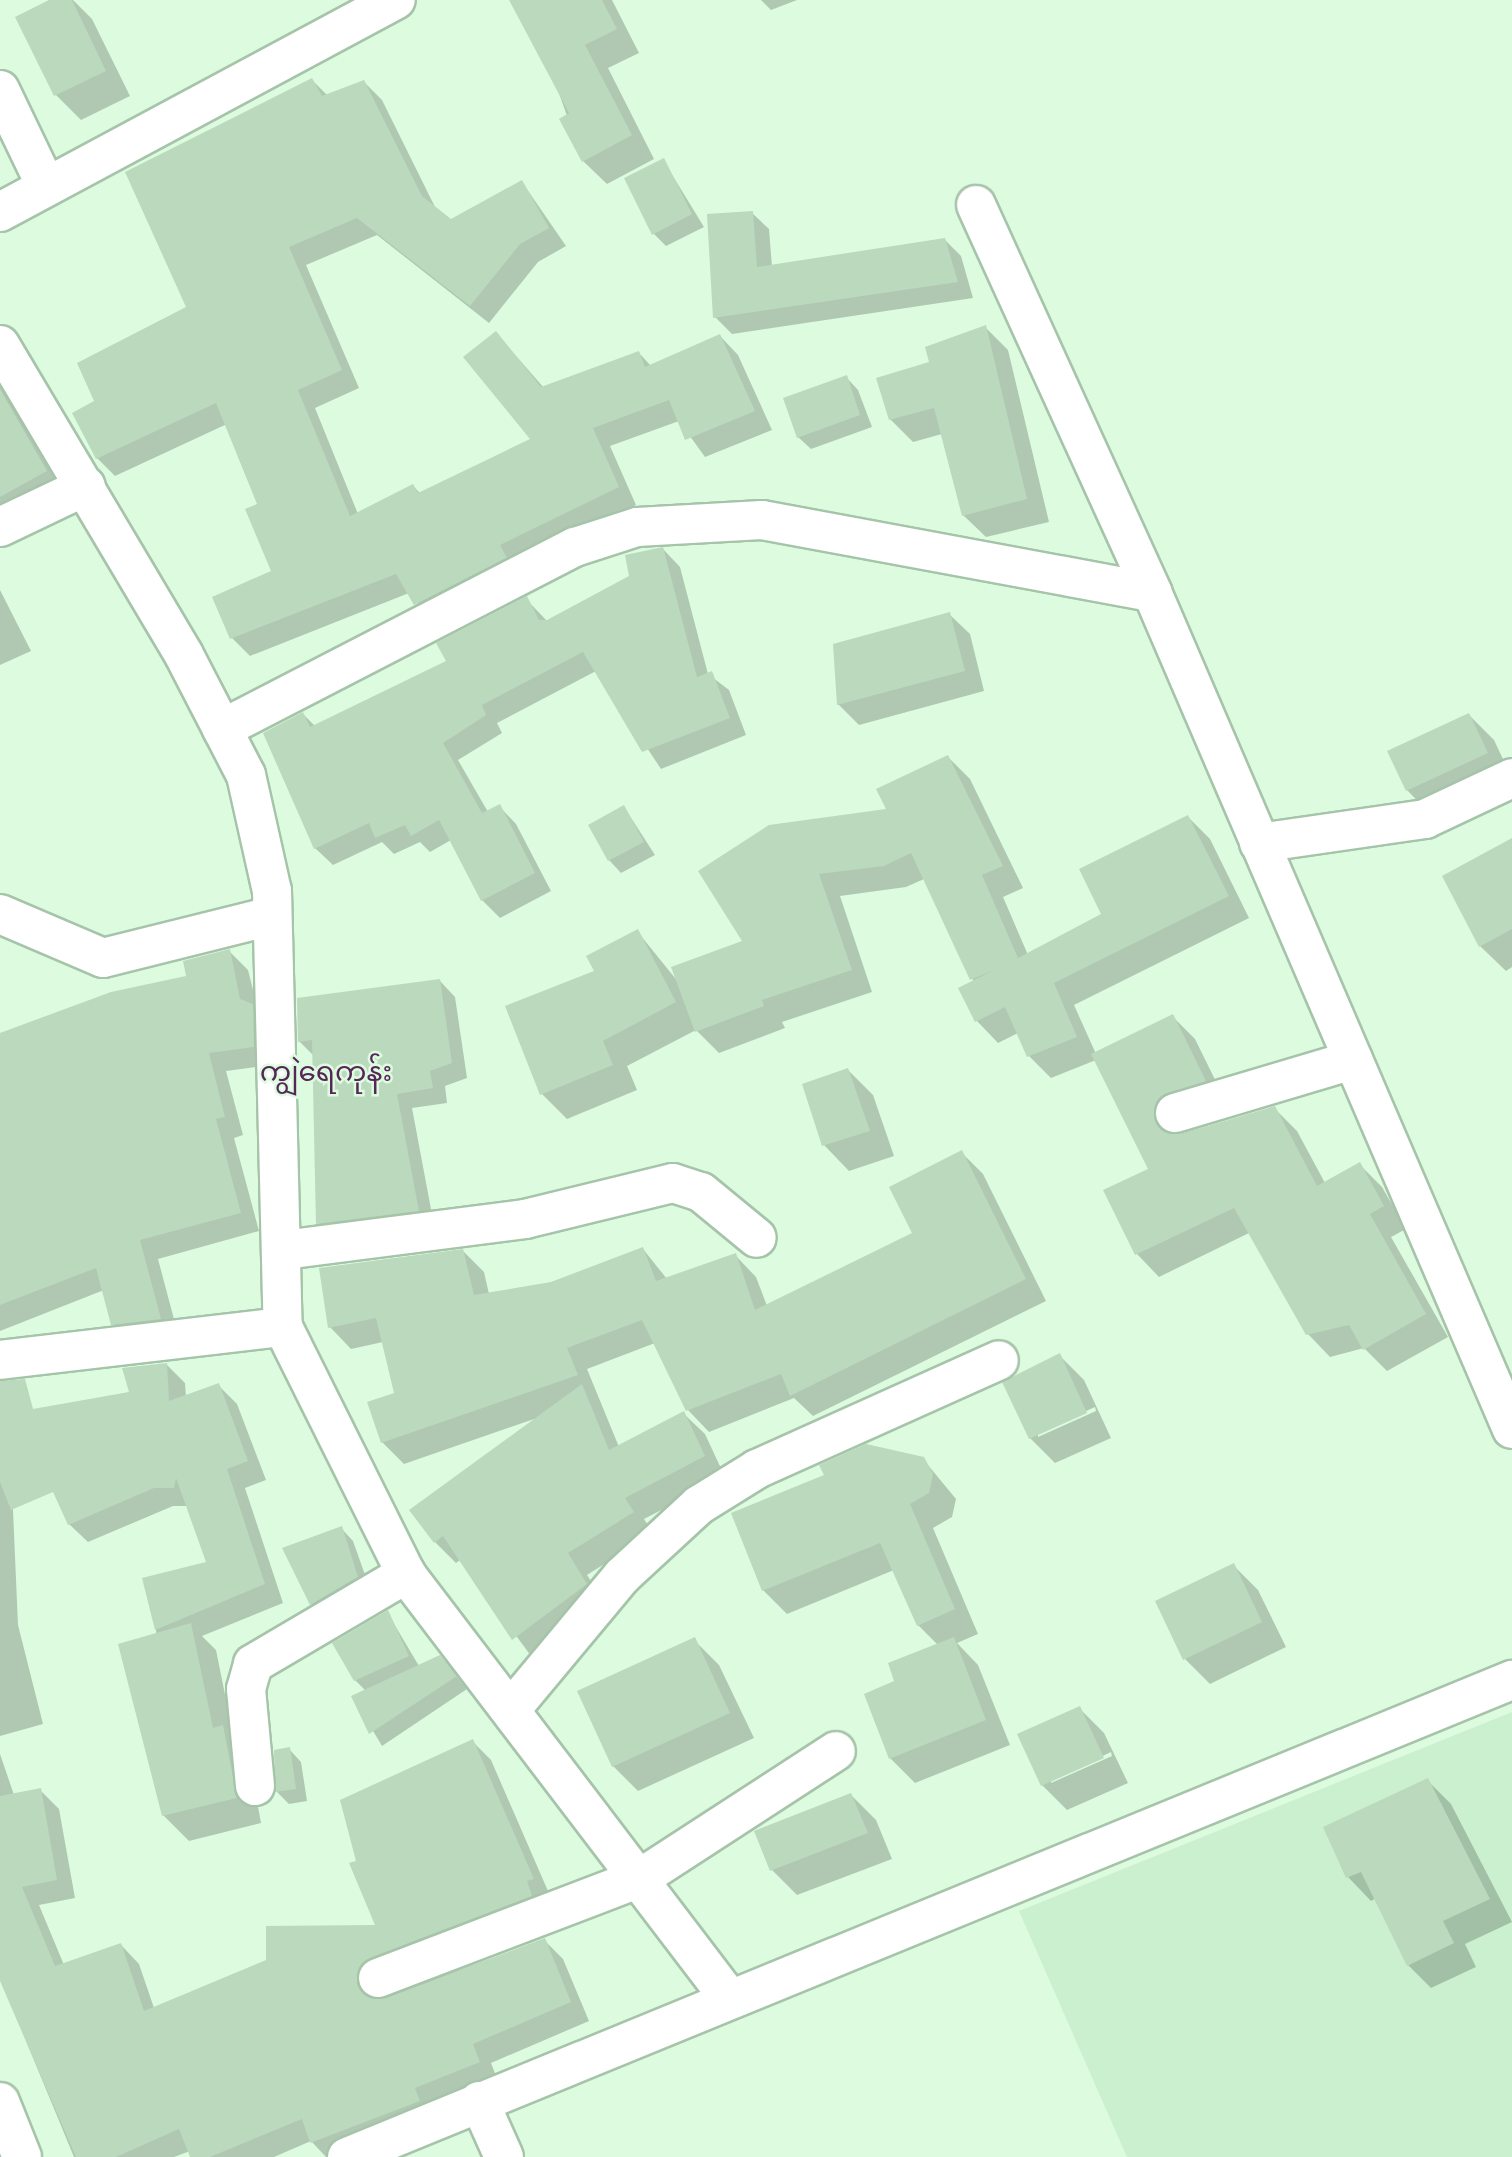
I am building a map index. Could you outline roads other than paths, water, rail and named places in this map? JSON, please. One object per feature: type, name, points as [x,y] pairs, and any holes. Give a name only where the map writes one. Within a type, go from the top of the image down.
[{"type":"street","points":[[0,212],[45,184],[396,0]]},
{"type":"street","points":[[0,90],[45,184]]},
{"type":"street","points":[[976,205],[1152,592],[1512,1429]]},
{"type":"street","points":[[0,345],[86,486],[246,775],[272,891],[284,1250],[283,1327],[406,1574],[642,1877],[729,1998]]},
{"type":"street","points":[[0,527],[86,486]]},
{"type":"street","points":[[222,729],[575,547],[637,527],[762,520],[1152,592]]},
{"type":"street","points":[[1259,843],[1425,819],[1512,778]]},
{"type":"street","points":[[0,914],[103,958],[272,916]]},
{"type":"street","points":[[1175,1113],[1353,1060]]},
{"type":"street","points":[[284,1250],[525,1219],[673,1183],[701,1192],[757,1238]]},
{"type":"street","points":[[0,1360],[283,1327]]},
{"type":"street","points":[[512,1708],[622,1576],[699,1505],[757,1469],[999,1360]]},
{"type":"street","points":[[255,1786],[246,1689],[253,1664],[406,1574]]},
{"type":"street","points":[[347,2157],[729,1998],[1512,1680]]},
{"type":"street","points":[[378,1978],[642,1877],[836,1751]]},
{"type":"street","points":[[479,2101],[504,2157]]},
{"type":"street","points":[[0,2102],[22,2157]]},
{"type":"district","name":"ကျွဲရေကုန်း","points":[[326,1071]]}]
